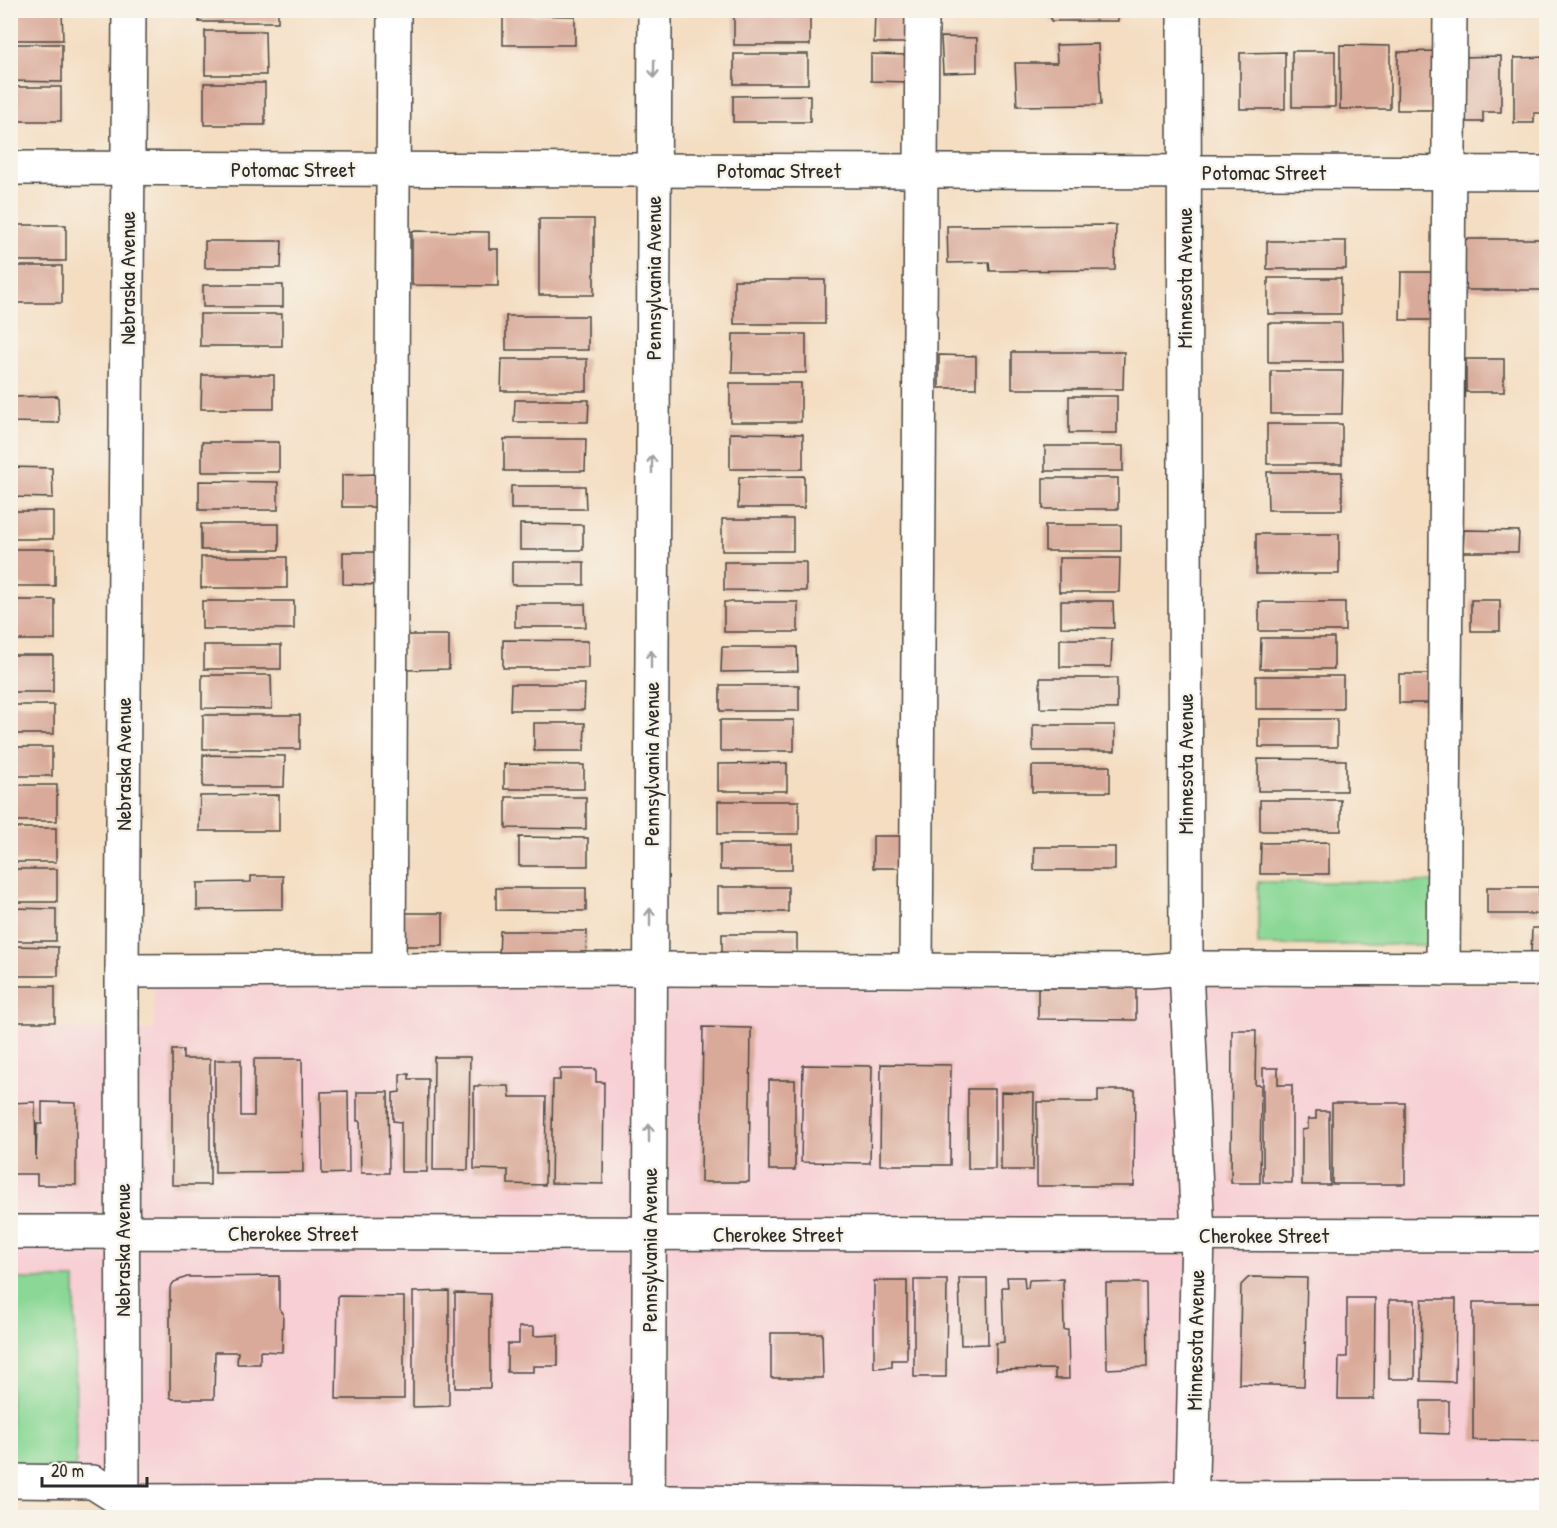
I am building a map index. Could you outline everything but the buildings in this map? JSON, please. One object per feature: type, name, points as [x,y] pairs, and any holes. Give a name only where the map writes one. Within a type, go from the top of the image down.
[{"type":"street","name":"Nebraska Avenue","points":[[123,1509],[122,971],[129,10]]},
{"type":"street","points":[[389,969],[394,10]]},
{"type":"street","name":"Pennsylvania Avenue","points":[[648,1510],[655,10]]},
{"type":"street","points":[[916,970],[922,10]]},
{"type":"street","name":"Minnesota Avenue","points":[[1184,10],[1186,968],[1198,1234],[1191,1508]]},
{"type":"street","points":[[1443,969],[1450,10]]},
{"type":"street","name":"Potomac Street","points":[[10,168],[1546,173]]},
{"type":"street","points":[[122,971],[1546,969]]},
{"type":"street","name":"Cherokee Street","points":[[10,1232],[1546,1235]]},
{"type":"street","points":[[10,1482],[93,1482],[123,1509],[928,1511],[1454,1507],[1546,1497]]},
{"type":"shaded area","points":[[154,980],[1546,985],[1546,1483],[1165,1489],[164,1492],[11,1482],[11,1028],[154,1030]]},
{"type":"green space","points":[[1258,882],[1434,882],[1434,945],[1258,945]]},
{"type":"green space","points":[[10,1279],[75,1279],[76,1468],[11,1468]]}]
